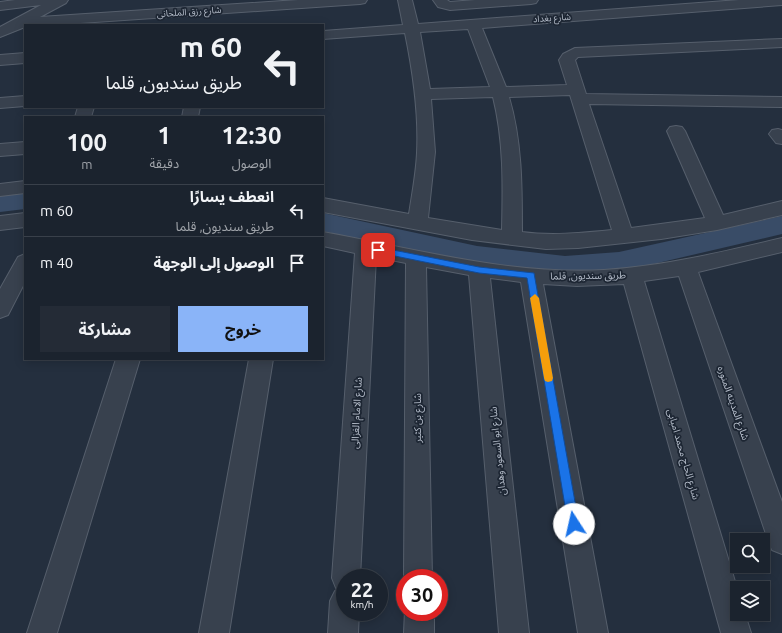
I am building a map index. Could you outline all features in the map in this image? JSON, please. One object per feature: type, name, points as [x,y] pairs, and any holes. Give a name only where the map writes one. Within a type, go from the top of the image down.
[{"type":"street","points":[[0,6],[52,0]]},
{"type":"street","points":[[0,33],[61,0]]},
{"type":"street","name":"شارع رزق الملحانى","points":[[18,23],[360,0]]},
{"type":"street","points":[[405,0],[412,28],[425,122],[426,154],[418,223]]},
{"type":"street","points":[[440,0],[443,4],[450,6],[531,0]]},
{"type":"street","name":"شارع بغداد","points":[[324,35],[782,1]]},
{"type":"street","points":[[473,24],[504,106],[510,138],[512,238]]},
{"type":"street","points":[[624,237],[567,60],[568,57],[575,53],[782,44]]},
{"type":"street","points":[[0,60],[24,58]]},
{"type":"street","points":[[422,94],[499,92],[782,102]]},
{"type":"street","points":[[0,102],[24,101]]},
{"type":"street","points":[[676,131],[717,223]]},
{"type":"street","points":[[0,150],[24,148]]},
{"type":"street","points":[[0,190],[24,187]]},
{"type":"street","points":[[324,204],[472,233],[546,242],[624,237],[717,223],[782,208]]},
{"type":"street","points":[[0,222],[24,220]]},
{"type":"street","name":"طريق سنديون, قلما","points":[[324,239],[479,270],[531,276],[578,278],[632,274],[686,266],[781,248]]},
{"type":"street","name":"شارع الامام الغزالى","points":[[347,569],[366,247]]},
{"type":"street","name":"شارع بن كثير","points":[[416,258],[418,569]]},
{"type":"street","points":[[0,309],[24,264]]},
{"type":"street","name":"شارع المدينه المنوره","points":[[686,266],[782,540]]},
{"type":"street","name":"شارع ابو السعود وهدان","points":[[479,270],[514,633]]},
{"type":"street","name":"شارع الحاج محمد امبابى","points":[[632,274],[736,633]]},
{"type":"street","points":[[531,276],[592,633]]},
{"type":"street","points":[[42,633],[128,360]]},
{"type":"street","points":[[214,633],[262,360]]},
{"type":"street","points":[[343,633],[344,621]]},
{"type":"street","points":[[419,621],[419,633]]},
{"type":"waterway","points":[[0,203],[24,200]]},
{"type":"waterway","points":[[324,222],[477,256],[565,266],[619,262],[782,225]]},
{"type":"slow traffic","points":[[535,298],[548,378]]},
{"type":"route","points":[[378,250],[479,270],[531,276],[574,524]]}]
